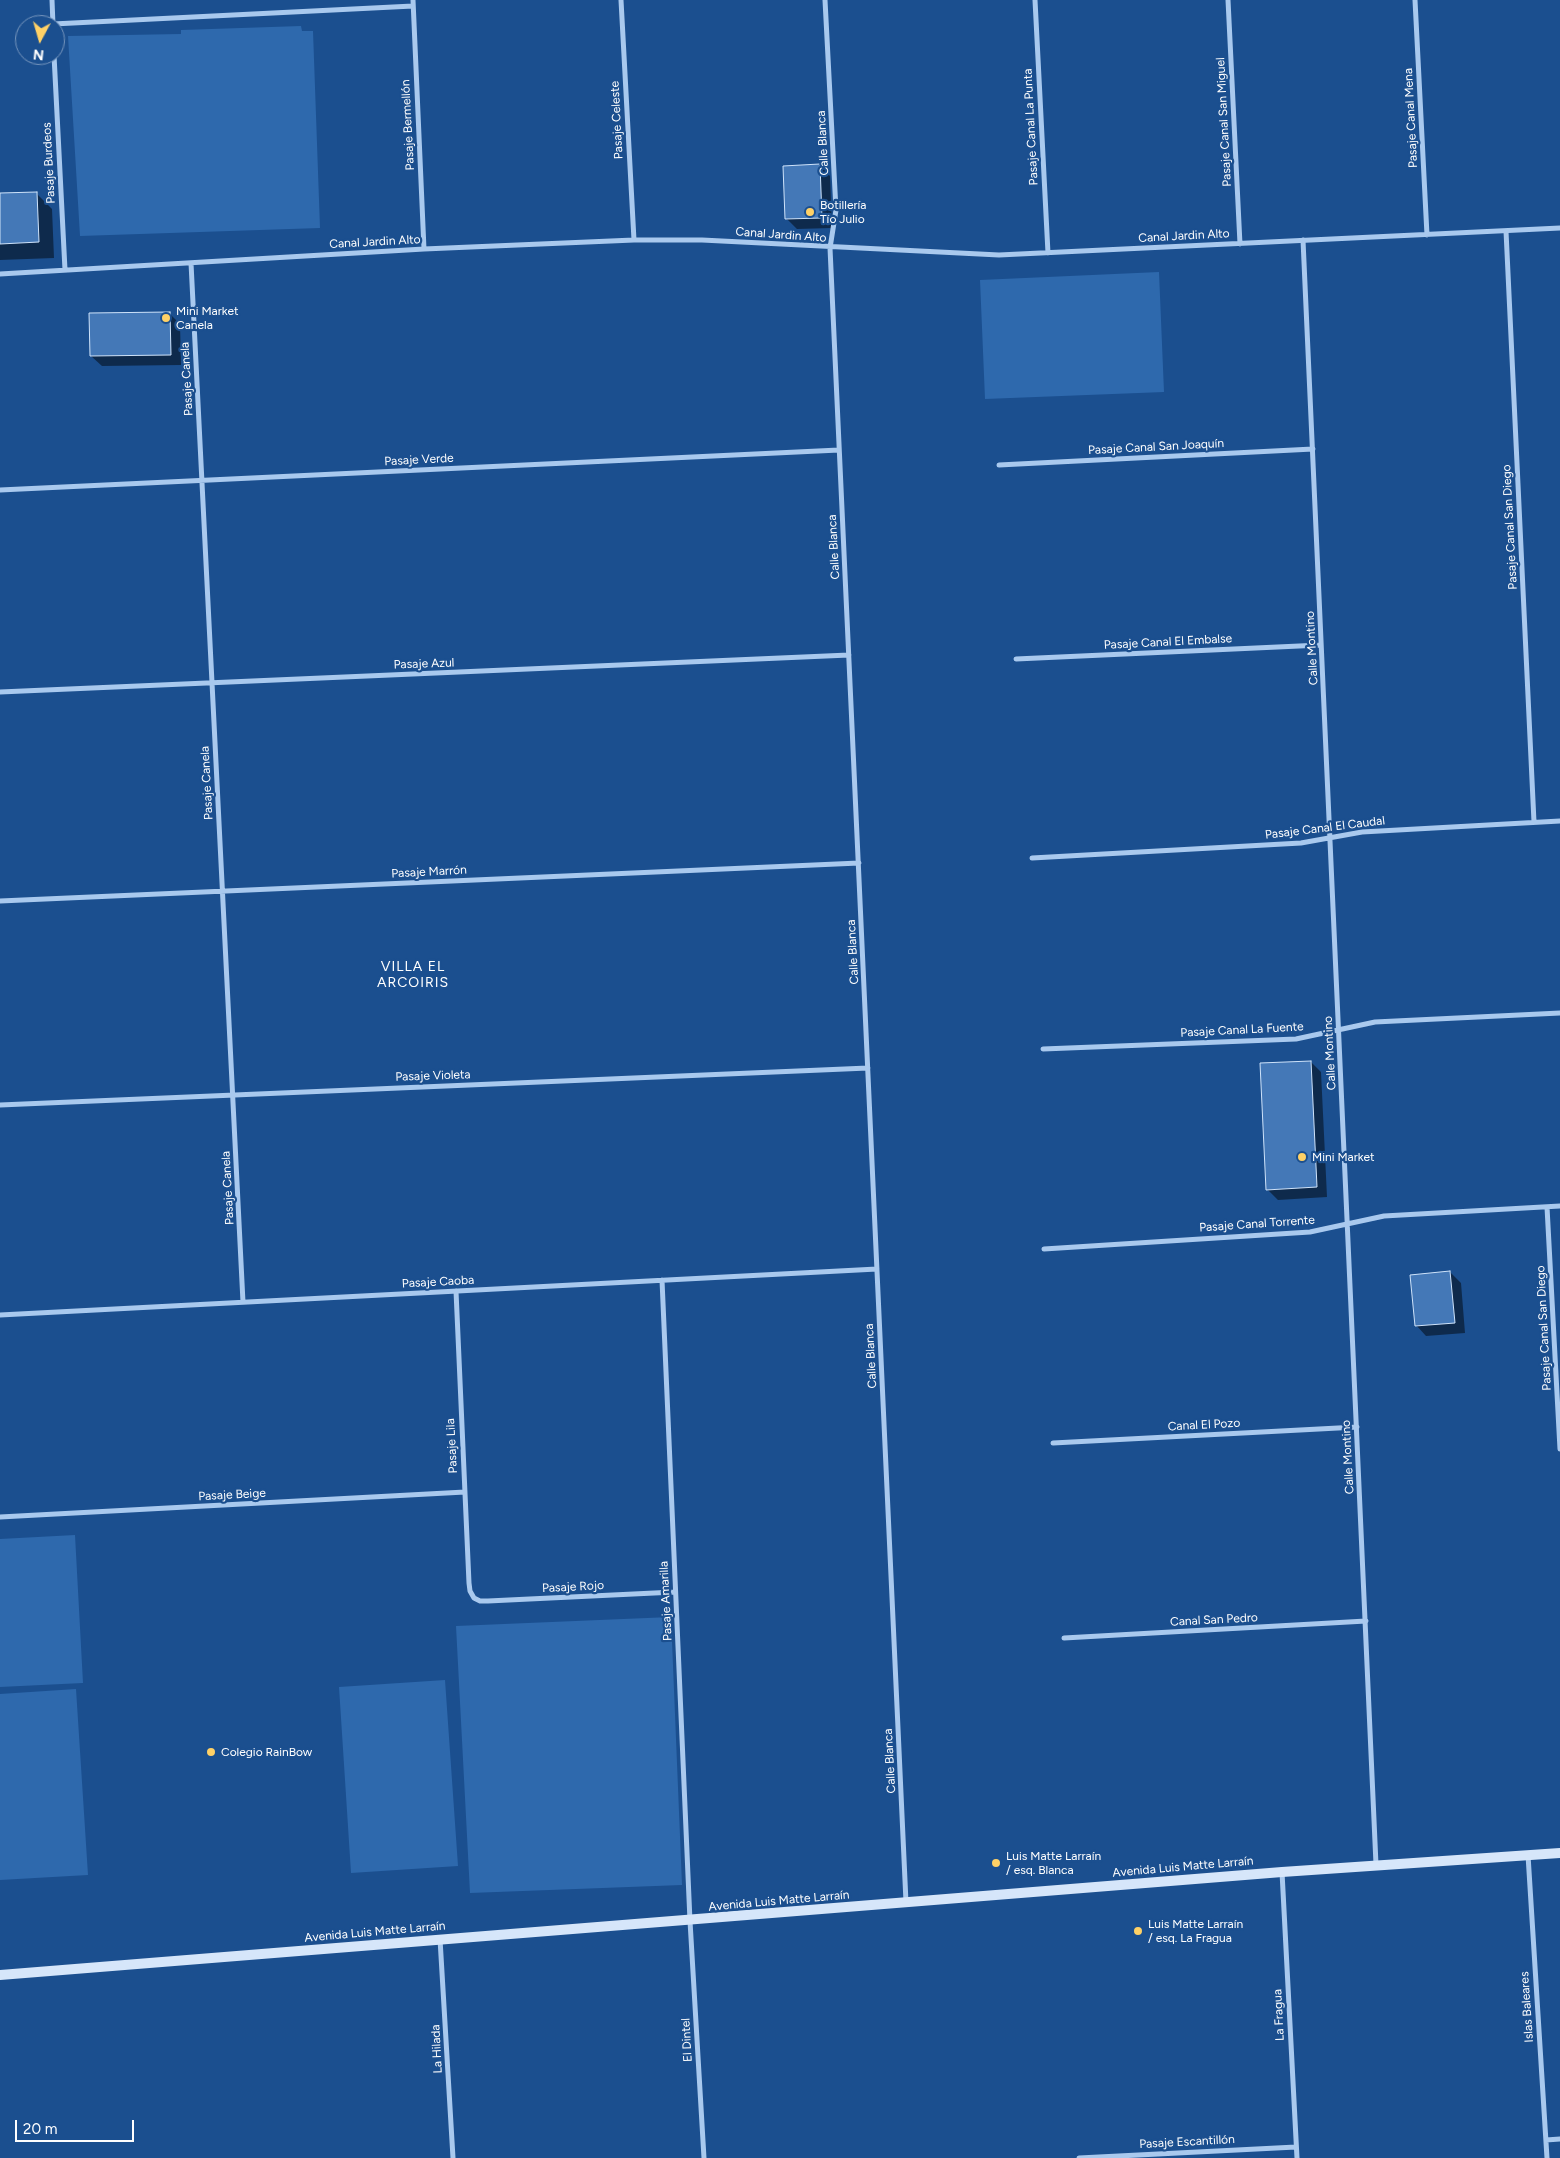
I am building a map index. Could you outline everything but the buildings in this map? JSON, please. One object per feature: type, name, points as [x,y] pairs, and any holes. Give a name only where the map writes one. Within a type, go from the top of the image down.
[{"type":"street","points":[[52,0],[53,15]]},
{"type":"street","name":"Pasaje Celeste","points":[[621,0],[634,240]]},
{"type":"street","name":"Calle Blanca","points":[[825,0],[836,210],[830,248],[906,1903]]},
{"type":"street","name":"Pasaje Canal La Punta","points":[[1035,0],[1048,252]]},
{"type":"street","name":"Pasaje Canal San Miguel","points":[[1228,0],[1240,244]]},
{"type":"street","name":"Pasaje Canal Mena","points":[[1415,0],[1427,234]]},
{"type":"street","points":[[65,24],[413,3]]},
{"type":"street","name":"Pasaje Bermellón","points":[[413,3],[424,249]]},
{"type":"street","name":"Pasaje Burdeos","points":[[55,65],[65,270]]},
{"type":"street","name":"Canal Jardin Alto","points":[[0,274],[424,249],[634,240],[702,240],[830,248],[999,255],[1560,228]]},
{"type":"street","name":"Pasaje Canal San Diego","points":[[1506,231],[1534,822]]},
{"type":"street","name":"Calle Montino","points":[[1303,240],[1376,1864]]},
{"type":"street","name":"Pasaje Canela","points":[[191,263],[244,1302]]},
{"type":"street","name":"Pasaje Canal San Joaquín","points":[[999,465],[1313,449]]},
{"type":"street","name":"Pasaje Verde","points":[[0,490],[839,450]]},
{"type":"street","name":"Pasaje Canal El Embalse","points":[[1016,659],[1321,645]]},
{"type":"street","name":"Pasaje Azul","points":[[0,692],[849,655]]},
{"type":"street","name":"Pasaje Canal El Caudal","points":[[1032,858],[1301,843],[1362,832],[1560,821]]},
{"type":"street","name":"Pasaje Marrón","points":[[0,901],[859,863]]},
{"type":"street","name":"Pasaje Canal La Fuente","points":[[1043,1049],[1296,1039],[1375,1022],[1560,1013]]},
{"type":"street","name":"Pasaje Violeta","points":[[0,1105],[868,1068]]},
{"type":"street","name":"Pasaje Canal Torrente","points":[[1044,1249],[1310,1232],[1384,1216],[1560,1206]]},
{"type":"street","name":"Pasaje Canal San Diego","points":[[1547,1207],[1560,1449]]},
{"type":"street","name":"Pasaje Caoba","points":[[0,1315],[877,1269]]},
{"type":"street","name":"Pasaje Amarilla","points":[[662,1280],[690,1921]]},
{"type":"street","name":"Pasaje Lila","points":[[456,1291],[469,1583],[470,1592],[474,1598]]},
{"type":"street","name":"Canal El Pozo","points":[[1053,1443],[1357,1427]]},
{"type":"street","name":"Pasaje Beige","points":[[0,1517],[465,1492]]},
{"type":"street","name":"Pasaje Rojo","points":[[474,1598],[480,1601],[488,1601],[675,1592]]},
{"type":"street","name":"Canal San Pedro","points":[[1064,1638],[1366,1621]]},
{"type":"street","name":"Avenida Luis Matte Larraín","points":[[0,1975],[440,1939],[690,1921],[1376,1864],[1560,1853]]},
{"type":"street","name":"Islas Baleares","points":[[1528,1855],[1547,2158]]},
{"type":"street","name":"La Fragua","points":[[1282,1872],[1297,2158]]},
{"type":"street","name":"El Dintel","points":[[690,1921],[704,2158]]},
{"type":"street","name":"La Hilada","points":[[440,1939],[453,2158]]},
{"type":"street","points":[[1546,2140],[1560,2139]]},
{"type":"street","name":"Pasaje Escantillón","points":[[1079,2158],[1296,2147]]},
{"type":"shaded area","points":[[301,26],[302,31],[313,31],[320,228],[80,236],[68,36],[181,34],[181,30]]},
{"type":"shaded area","points":[[1159,272],[1164,392],[985,399],[980,280]]},
{"type":"shaded area","points":[[75,1535],[83,1683],[0,1687],[0,1539]]},
{"type":"shaded area","points":[[671,1617],[682,1885],[470,1893],[456,1626]]},
{"type":"shaded area","points":[[445,1680],[458,1866],[351,1873],[339,1687]]},
{"type":"shaded area","points":[[76,1689],[88,1875],[0,1880],[0,1694]]},
{"type":"place","name":"Botillería Tío Julio","points":[[810,212]]},
{"type":"place","name":"Mini Market Canela","points":[[166,318]]},
{"type":"place","name":"Mini Market","points":[[1302,1157]]},
{"type":"place","name":"Colegio RainBow","points":[[211,1752]]},
{"type":"place","name":"Luis Matte Larraín / esq. Blanca","points":[[996,1863]]},
{"type":"place","name":"Luis Matte Larraín / esq. La Fragua","points":[[1138,1931]]},
{"type":"district","name":"VILLA EL ARCOIRIS","points":[[413,976]]}]
